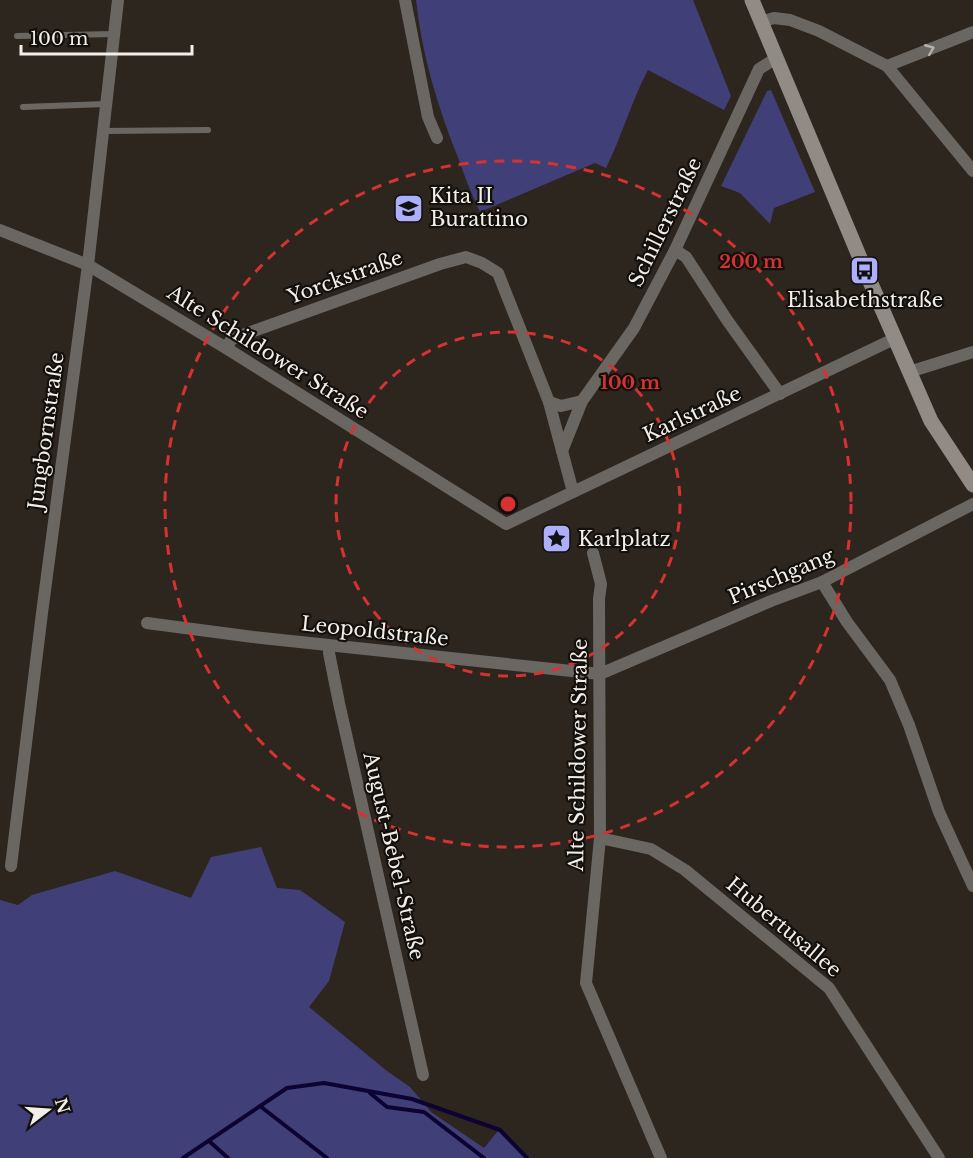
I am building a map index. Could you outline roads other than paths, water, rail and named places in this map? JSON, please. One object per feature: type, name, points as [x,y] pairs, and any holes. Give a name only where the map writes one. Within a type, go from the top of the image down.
[{"type":"street","name":"Jungbornstraße","points":[[11,867],[88,265],[118,0]]},
{"type":"street","points":[[405,0],[429,117],[437,138]]},
{"type":"street","points":[[752,0],[775,59],[931,422],[973,485]]},
{"type":"street","points":[[760,22],[774,18],[790,20],[819,31],[887,66],[973,171]]},
{"type":"street","points":[[887,66],[973,32]]},
{"type":"street","name":"Schillerstraße","points":[[562,452],[582,401],[634,328],[675,250],[759,69],[775,59]]},
{"type":"street","name":"Alte Schildower Straße","points":[[0,230],[88,265],[226,348],[506,524]]},
{"type":"street","points":[[675,250],[686,256],[727,320],[780,394]]},
{"type":"street","name":"Yorckstraße","points":[[226,348],[231,340],[237,337],[440,264],[466,257],[498,273],[549,402]]},
{"type":"street","name":"Karlstraße","points":[[506,524],[894,339]]},
{"type":"street","points":[[909,372],[973,352]]},
{"type":"street","points":[[549,402],[561,406],[582,401]]},
{"type":"street","points":[[549,402],[573,492]]},
{"type":"street","name":"Pirschgang","points":[[600,674],[771,601],[822,582],[973,504]]},
{"type":"street","name":"Alte Schildower Straße","points":[[593,553],[601,584],[599,599],[600,838],[586,983],[661,1158]]},
{"type":"street","points":[[822,582],[847,622],[890,680],[909,725],[939,812],[973,886]]},
{"type":"street","name":"Leopoldstraße","points":[[147,623],[330,646],[600,674]]},
{"type":"street","name":"August-Bebel-Straße","points":[[330,646],[329,653],[339,703],[423,1075]]},
{"type":"street","name":"Hubertusallee","points":[[600,838],[651,849],[686,870],[830,988],[939,1158]]},
{"type":"lane","points":[[17,36],[114,34]]},
{"type":"lane","points":[[23,107],[106,104]]},
{"type":"lane","points":[[103,131],[208,130]]},
{"type":"waterway","points":[[183,1158],[287,1088],[324,1083],[412,1099],[500,1130],[527,1158]]},
{"type":"waterway","points":[[370,1093],[387,1107],[424,1112],[484,1158]]},
{"type":"waterway","points":[[260,1106],[327,1158]]},
{"type":"waterway","points":[[209,1141],[228,1158]]},
{"type":"place","name":"Kita II Burattino","points":[[409,208]]},
{"type":"place","name":"Elisabethstraße","points":[[865,270]]},
{"type":"place","name":"Karlplatz","points":[[557,539]]}]
